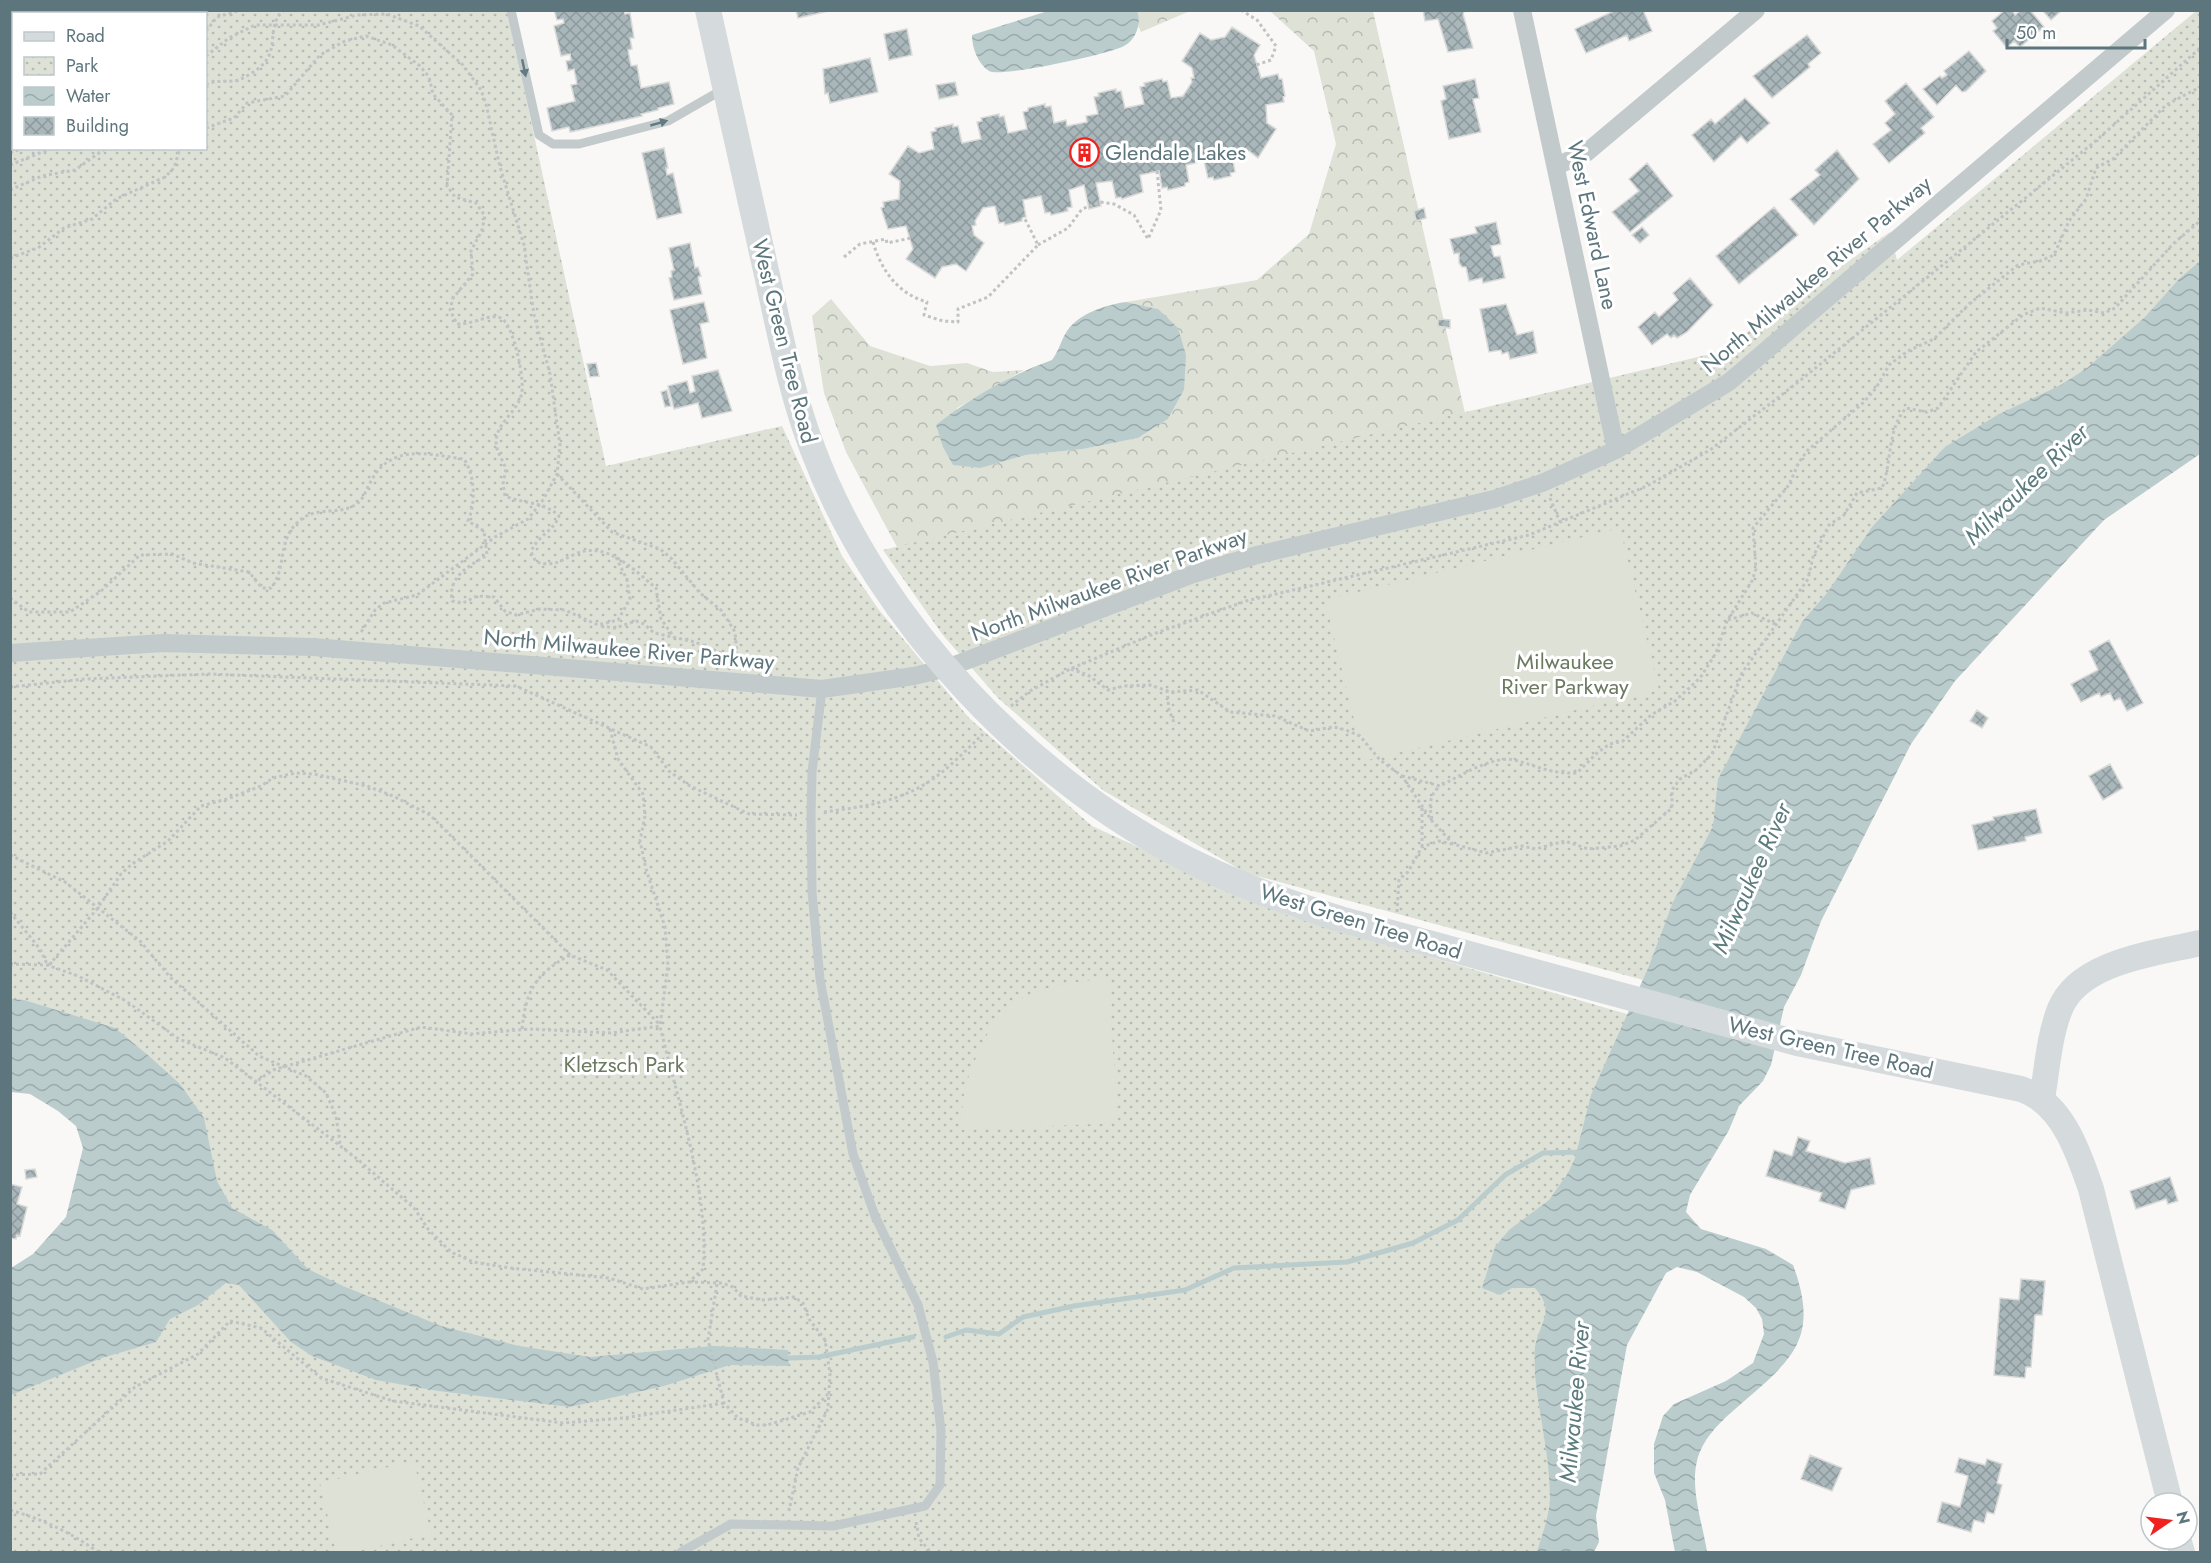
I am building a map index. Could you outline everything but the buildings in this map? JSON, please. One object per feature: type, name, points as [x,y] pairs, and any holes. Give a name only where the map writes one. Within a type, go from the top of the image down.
[{"type":"street","name":"West Green Tree Road","points":[[708,10],[789,373],[816,458],[857,545],[908,622],[996,722],[1082,792],[1145,835],[1200,866],[1273,898],[1340,919],[1599,987],[1797,1043],[2021,1089],[2042,1098]]},
{"type":"street","name":"West Edward Lane","points":[[1522,10],[1616,450]]},
{"type":"street","points":[[1556,166],[1591,148],[1756,10]]},
{"type":"street","name":"North Milwaukee River Parkway","points":[[10,653],[163,643],[356,650],[822,688],[914,676],[947,668],[1193,574],[1257,555],[1494,500],[1544,482],[1616,450],[1729,382],[2166,10]]},
{"type":"street","points":[[2166,1491],[2091,1189],[2080,1157],[2066,1131],[2042,1098],[2060,1009],[2074,987],[2096,973],[2121,963],[2200,943]]},
{"type":"lane","points":[[512,10],[539,135],[553,144],[579,144],[668,121],[725,88]]},
{"type":"lane","points":[[681,1552],[731,1524],[833,1526],[925,1506],[940,1485],[941,1431],[933,1362],[918,1305],[875,1216],[853,1154],[820,979],[812,892],[811,814],[812,772],[822,688]]},
{"type":"path","points":[[207,30],[217,17],[241,10]]},
{"type":"path","points":[[207,84],[211,82],[237,81],[265,63],[272,49],[274,23],[284,10]]},
{"type":"path","points":[[1241,10],[1257,20],[1276,46],[1271,60],[1256,65]]},
{"type":"path","points":[[207,55],[243,29],[255,25],[274,23],[319,25],[374,13],[404,18],[418,26],[462,65],[481,90],[524,245],[534,315],[550,374],[560,445],[557,474],[541,504],[528,519],[487,543],[417,595],[384,603],[375,610],[362,630],[356,650]]},
{"type":"path","points":[[207,128],[234,118],[247,103],[285,96],[320,55],[345,41],[366,36],[392,45],[420,66],[429,77],[433,94],[452,115],[447,186],[456,197],[476,203],[484,216],[482,230],[471,251],[473,274],[453,298],[450,310],[457,324],[469,325],[485,318],[500,317],[509,324],[524,384],[521,399],[497,434],[495,449],[506,469],[503,484],[505,496],[518,501],[541,504],[559,516],[556,524],[535,540],[531,552],[536,562],[549,566],[563,562],[576,554],[594,551],[615,555],[656,588],[661,619],[674,637]]},
{"type":"path","points":[[1432,821],[1429,807],[1431,796],[1440,786],[1478,766],[1511,759],[1556,774],[1576,773],[1598,752],[1610,744],[1623,741],[1651,715],[1674,701],[1700,678],[1716,653],[1728,620],[1742,601],[1756,569],[1753,528],[1789,485],[1799,462],[1808,450],[1864,402],[1876,388],[1889,365],[1908,351],[1934,339],[1969,304],[2018,265],[2040,261],[2054,255],[2069,221],[2086,199],[2096,168],[2112,159],[2166,105],[2200,87]]},
{"type":"path","points":[[10,165],[47,150]]},
{"type":"path","points":[[10,190],[42,176],[75,170],[103,150]]},
{"type":"path","points":[[10,258],[38,248],[64,228],[92,219],[116,199],[165,177],[174,168],[179,150]]},
{"type":"path","points":[[873,242],[881,263],[893,281],[909,295],[927,302],[924,315],[943,321],[958,322],[958,309],[988,297],[1009,278],[1025,256],[1038,245],[1068,228],[1082,209],[1100,202],[1113,204],[1134,215],[1148,239],[1161,210],[1157,171]]},
{"type":"path","points":[[1024,217],[1038,245]]},
{"type":"path","points":[[1422,847],[1439,841],[1485,853],[1522,846],[1536,849],[1565,841],[1588,849],[1604,849],[1635,840],[1672,808],[1672,790],[1680,779],[1696,770],[1712,754],[1742,673],[1808,579],[1813,557],[1829,525],[1844,515],[1857,493],[1882,488],[1886,477],[1887,454],[1895,435],[1898,416],[1906,408],[1928,412],[1938,408],[1976,352],[2023,315],[2040,308],[2066,313],[2088,310],[2104,313],[2115,308],[2174,243],[2200,221]]},
{"type":"path","points":[[844,257],[860,244],[886,239],[887,243],[910,238]]},
{"type":"path","points":[[10,598],[29,612],[70,612],[101,591],[140,555],[172,554],[193,564],[249,572],[262,588],[271,588],[277,582],[283,546],[295,524],[314,512],[348,509],[362,502],[376,470],[393,458],[418,452],[464,459],[472,470],[472,512],[468,521],[484,531],[487,555],[455,576],[450,589],[452,601],[463,603],[477,596],[494,597],[505,611],[516,615],[540,609],[565,610],[598,626],[615,628],[636,621],[644,624],[654,633],[695,642],[726,656],[738,682]]},
{"type":"path","points":[[557,474],[612,532],[660,549],[671,558],[700,593],[722,611],[735,632],[739,655],[738,682]]},
{"type":"path","points":[[1544,482],[1560,522]]},
{"type":"path","points":[[598,626],[618,620],[630,599],[627,580],[615,555]]},
{"type":"path","points":[[1728,620],[1752,613],[1777,626]]},
{"type":"path","points":[[1070,669],[1088,675],[1108,690],[1124,686],[1150,685],[1167,690],[1198,690],[1230,712],[1275,716],[1309,731],[1334,727],[1346,730],[1359,736],[1380,760],[1402,776],[1432,821],[1453,844]]},
{"type":"path","points":[[10,687],[85,679],[208,674],[516,686],[651,747],[669,771],[690,786],[749,814],[800,815]]},
{"type":"path","points":[[1167,690],[1169,710],[1175,725]]},
{"type":"path","points":[[610,729],[618,759],[643,794],[645,816],[640,841],[646,869],[665,927],[668,965],[660,1026],[702,1206],[705,1244],[703,1269],[689,1282]]},
{"type":"path","points":[[823,812],[869,805],[914,790],[942,772],[981,736]]},
{"type":"path","points":[[48,965],[98,909],[121,874],[132,864],[168,842],[201,806],[261,786],[273,778],[295,773],[314,774],[367,786],[430,815],[570,955],[607,970],[660,1026]]},
{"type":"path","points":[[1402,776],[1440,786]]},
{"type":"path","points":[[1397,917],[1399,879],[1408,872],[1422,847],[1422,806]]},
{"type":"path","points":[[10,855],[65,882],[140,941],[170,977],[259,1056],[306,1076],[326,1093],[336,1116],[341,1145]]},
{"type":"path","points":[[10,912],[40,949],[48,965]]},
{"type":"path","points":[[522,1029],[524,1008],[534,981],[557,962],[570,955]]},
{"type":"path","points":[[10,964],[48,965],[126,1001],[178,1039],[225,1058],[341,1145],[414,1208],[428,1229],[451,1252],[473,1262],[609,1278],[643,1289],[689,1282],[733,1287],[741,1296],[751,1299],[794,1297],[803,1304],[809,1319],[828,1347],[830,1374],[828,1409],[798,1468],[785,1525]]},
{"type":"path","points":[[257,1081],[273,1070],[421,1027],[472,1034],[522,1029],[611,1033],[660,1026]]},
{"type":"path","points":[[717,1284],[708,1340],[719,1376],[724,1403],[738,1418],[757,1425],[767,1425],[810,1412],[828,1394]]},
{"type":"path","points":[[10,1475],[40,1474],[135,1387],[198,1354],[230,1321],[261,1328],[321,1378],[393,1401],[563,1423],[623,1418],[724,1403]]},
{"type":"path","points":[[913,1509],[919,1538],[930,1552]]},
{"type":"path","points":[[10,1510],[48,1521],[75,1535],[98,1552]]},
{"type":"green space","name":"Kletzsch Park","points":[[142,10],[507,11],[606,466],[782,426],[842,556],[879,610],[969,718],[1092,826],[1289,916],[1627,1014],[1573,1552],[11,1552],[11,1339],[146,1167],[11,1055],[11,52],[12,150],[207,150],[207,12],[137,12]]},
{"type":"green space","points":[[1131,11],[1190,11],[1141,32]]},
{"type":"green space","points":[[1270,11],[1373,11],[1465,413],[897,547],[846,452],[824,393],[812,316],[831,299],[870,346],[930,366],[967,363],[993,372],[1024,370],[957,408],[981,468],[1026,455],[1083,449],[1138,438],[1168,419],[1184,390],[1158,309],[1126,302],[1257,280],[1309,234],[1336,144],[1314,51]]},
{"type":"green space","name":"Milwaukee River Parkway","points":[[2196,11],[2200,11],[2200,373],[1647,981],[1246,873],[1104,791],[998,698],[942,634],[883,550],[1719,352],[1890,232],[1897,260]]},
{"type":"green space","points":[[1620,528],[1659,690],[1364,761],[1325,600]]},
{"type":"green space","points":[[1108,978],[1118,1123],[961,1130],[967,1081],[985,1039],[1001,1014],[1011,1005],[1036,992],[1066,984]]},
{"type":"green space","points":[[414,1461],[431,1534],[353,1552],[336,1552],[320,1483]]},
{"type":"water","points":[[1048,11],[1137,11],[1139,20],[1132,40],[1115,50],[1012,71],[989,71],[982,64],[974,50],[972,35]]},
{"type":"water","name":"Milwaukee River","points":[[2200,261],[2200,454],[2104,520],[1955,681],[1911,744],[1821,921],[1801,975],[1784,1007],[1771,1065],[1763,1081],[1739,1106],[1729,1130],[1690,1195],[1686,1212],[1701,1229],[1766,1249],[1793,1265],[1801,1292],[1804,1314],[1795,1349],[1784,1364],[1728,1415],[1707,1439],[1699,1453],[1695,1483],[1707,1552],[1675,1552],[1665,1500],[1654,1473],[1654,1444],[1663,1416],[1674,1404],[1726,1381],[1753,1363],[1764,1334],[1762,1319],[1756,1308],[1744,1297],[1697,1272],[1677,1267],[1666,1273],[1627,1345],[1596,1516],[1599,1542],[1594,1552],[1537,1552],[1547,1519],[1550,1499],[1548,1467],[1535,1375],[1535,1347],[1545,1317],[1545,1304],[1535,1288],[1512,1288],[1500,1295],[1482,1288],[1495,1247],[1509,1230],[1549,1200],[1568,1173],[1575,1158],[1591,1095],[1649,966],[1673,902],[1713,826],[1718,779],[1802,622],[1827,593],[1872,527],[1945,447],[1999,414],[2061,385],[2087,368],[2145,317],[2179,279]]},
{"type":"water","points":[[1126,302],[1158,309],[1178,328],[1186,355],[1184,390],[1168,419],[1138,438],[1083,449],[1026,455],[981,468],[953,465],[943,447],[936,425],[963,405],[992,388],[1052,360],[1067,331],[1078,319],[1110,305]]},
{"type":"water","points":[[11,999],[24,1000],[115,1028],[149,1056],[180,1084],[204,1118],[217,1181],[232,1208],[272,1230],[308,1269],[343,1286],[441,1326],[519,1346],[590,1357],[714,1346],[788,1350],[789,1366],[730,1365],[664,1386],[570,1407],[438,1391],[376,1380],[312,1356],[291,1342],[239,1285],[226,1283],[198,1305],[170,1319],[156,1342],[102,1358],[11,1395],[11,1268],[33,1254],[66,1217],[83,1148],[76,1126],[58,1111],[30,1094],[11,1092]]},
{"type":"waterway","points":[[946,1337],[966,1330],[999,1334],[1023,1317],[1074,1306],[1185,1290],[1234,1268],[1347,1262],[1413,1243],[1458,1220],[1505,1175],[1543,1153],[1584,1152]]},
{"type":"waterway","points":[[789,1358],[819,1357],[913,1337]]},
{"type":"place","name":"Glendale Lakes","points":[[1084,152]]}]
